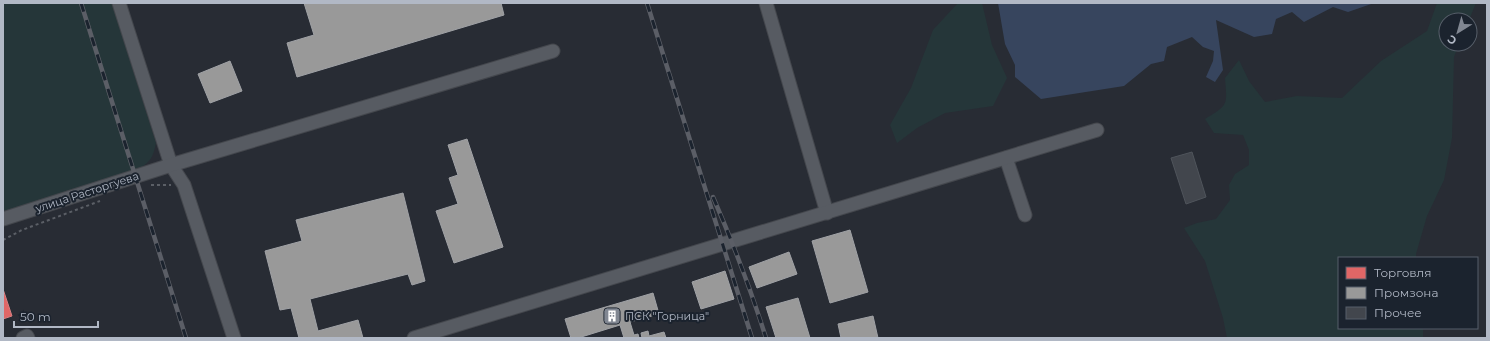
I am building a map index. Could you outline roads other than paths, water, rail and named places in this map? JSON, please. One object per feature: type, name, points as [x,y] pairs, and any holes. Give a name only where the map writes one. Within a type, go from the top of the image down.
[{"type":"street","points":[[119,3],[170,165],[184,185],[234,338]]},
{"type":"street","points":[[766,3],[827,213]]},
{"type":"street","name":"улица Расторгуева","points":[[3,219],[170,165],[553,51]]},
{"type":"street","points":[[414,338],[1097,130]]},
{"type":"street","points":[[1006,158],[1025,215]]},
{"type":"street","points":[[23,338],[27,336],[28,338]]},
{"type":"water","points":[[998,3],[1374,3],[1348,12],[1333,7],[1304,22],[1292,12],[1276,19],[1272,34],[1254,37],[1216,20],[1223,70],[1215,82],[1206,77],[1213,61],[1214,51],[1203,47],[1192,37],[1167,47],[1164,61],[1151,64],[1124,86],[1041,99],[1015,77],[1015,65],[1005,44]]},
{"type":"railway","points":[[81,3],[186,338]]},
{"type":"railway","points":[[647,3],[752,338]]},
{"type":"railway","points":[[713,197],[728,232],[766,338]]},
{"type":"place","name":"ПСК \"Горница\"","points":[[612,316]]}]
